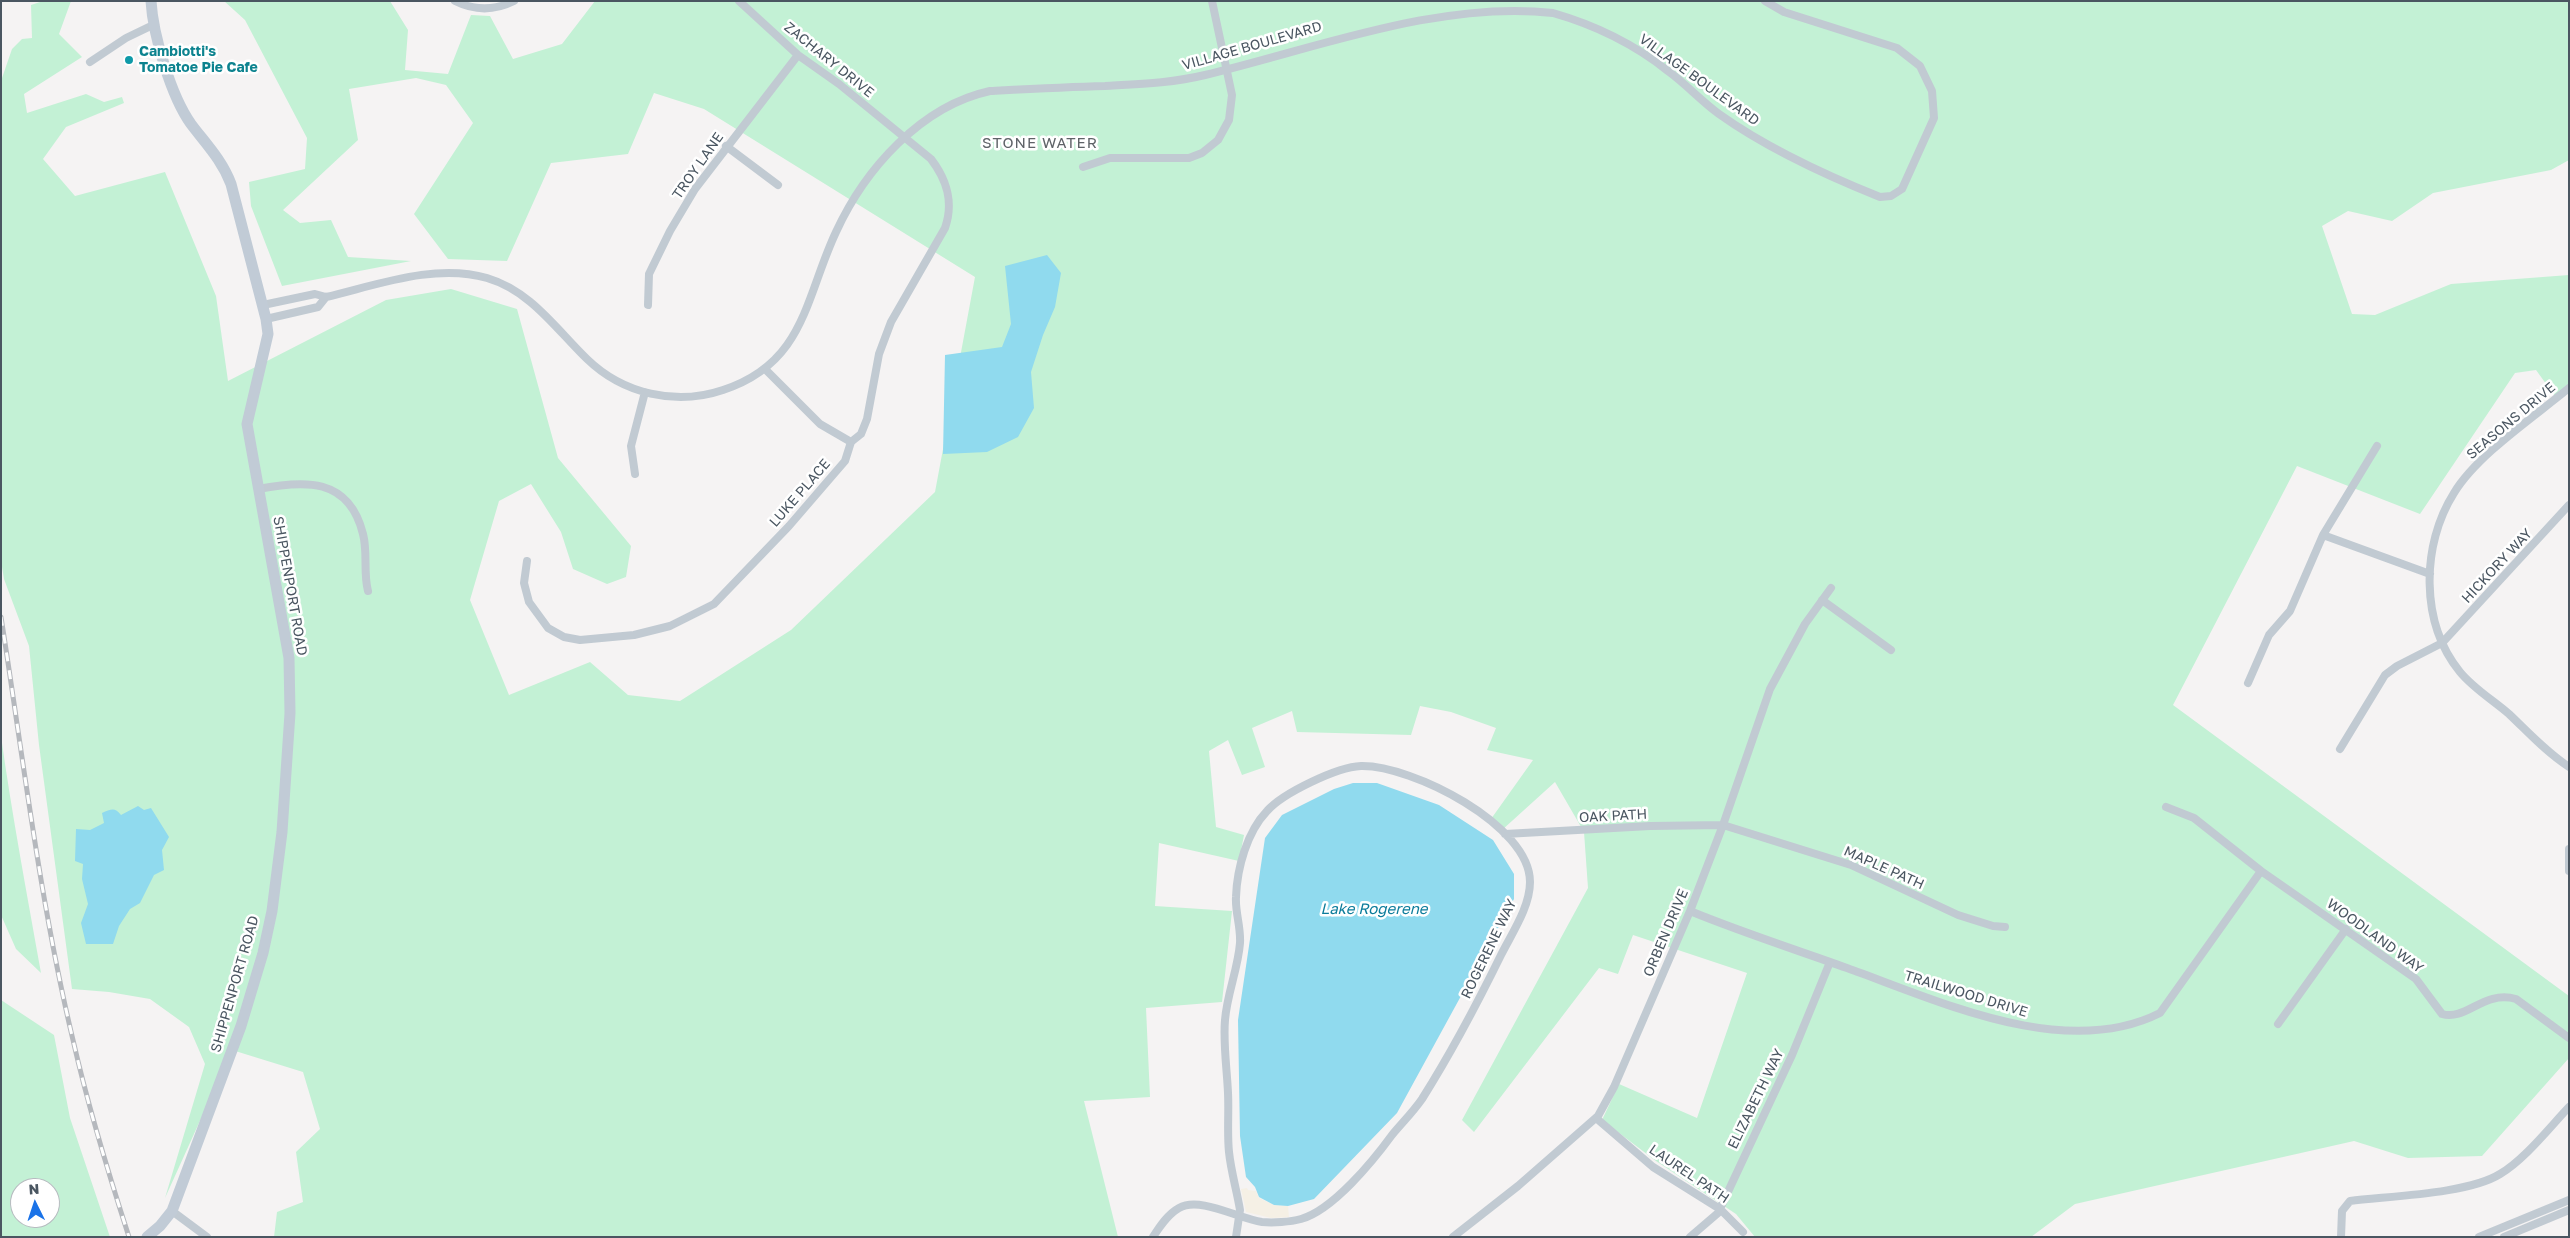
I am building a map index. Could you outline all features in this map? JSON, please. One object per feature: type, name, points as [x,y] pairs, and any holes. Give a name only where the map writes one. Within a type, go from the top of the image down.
[{"type":"street","name":"SHIPPENPORT ROAD","points":[[147,1237],[160,1226],[172,1211],[241,1026],[263,953],[275,892],[289,739],[289,658],[247,424],[267,345],[266,319],[227,174],[217,156],[183,111],[170,82],[154,24],[151,1]]},
{"type":"street","points":[[455,1],[467,7],[486,10],[514,1]]},
{"type":"street","name":"ZACHARY DRIVE","points":[[739,1],[798,54],[840,84],[904,137]]},
{"type":"street","points":[[1083,166],[1110,158],[1182,159],[1202,153],[1218,140],[1229,120],[1232,95],[1212,1]]},
{"type":"street","name":"VILLAGE BOULEVARD","points":[[263,305],[315,294],[326,297],[442,273],[488,279],[512,288],[532,302],[588,360],[603,372],[633,389],[678,398],[704,395],[734,386],[765,369],[789,343],[798,329],[836,232],[858,193],[904,137],[947,106],[968,96],[990,91],[1153,83],[1189,78],[1228,69],[1353,30],[1430,10],[1462,6],[1524,7],[1552,13],[1615,36],[1670,72],[1718,113],[1779,150],[1880,197],[1897,193],[1902,189],[1934,118],[1932,91],[1920,66],[1897,48],[1784,12],[1765,1]]},
{"type":"street","points":[[90,62],[126,38],[154,24]]},
{"type":"street","name":"TROY LANE","points":[[648,305],[649,274],[659,252],[695,189],[798,54]]},
{"type":"street","name":"LUKE PLACE","points":[[527,561],[524,583],[529,602],[548,628],[564,637],[580,640],[605,640],[670,626],[692,617],[721,598],[827,483],[845,461],[851,442],[860,434],[867,419],[879,354],[891,322],[938,242],[949,211],[949,191],[939,170],[923,150],[904,137]]},
{"type":"street","points":[[726,146],[778,185]]},
{"type":"street","name":"VILLAGE BOULEVARD","points":[[266,319],[318,307],[326,297]]},
{"type":"street","points":[[765,369],[820,424],[851,442]]},
{"type":"street","name":"SEASONS DRIVE","points":[[2569,388],[2495,448],[2454,492],[2436,532],[2430,574],[2431,601],[2442,643],[2460,671],[2479,691],[2569,767]]},
{"type":"street","points":[[635,474],[631,446],[644,392]]},
{"type":"street","points":[[2248,683],[2269,635],[2290,612],[2323,535],[2377,446]]},
{"type":"street","points":[[258,489],[302,482],[328,488],[348,503],[355,512],[364,534],[366,559],[364,574],[368,591]]},
{"type":"street","name":"HICKORY WAY","points":[[2442,643],[2569,505]]},
{"type":"street","points":[[2323,535],[2430,574]]},
{"type":"street","name":"ORBEN DRIVE","points":[[1453,1237],[1518,1186],[1596,1118],[1614,1087],[1690,911],[1723,825],[1770,689],[1796,641],[1831,588]]},
{"type":"street","points":[[1822,600],[1891,650]]},
{"type":"street","points":[[2340,749],[2385,675],[2397,666],[2442,643]]},
{"type":"street","name":"ROGERENE WAY","points":[[1153,1237],[1172,1213],[1186,1205],[1201,1204],[1240,1217],[1263,1222],[1300,1219],[1313,1214],[1342,1191],[1374,1161],[1420,1102],[1472,1014],[1528,898],[1530,880],[1526,863],[1519,848],[1486,814],[1432,784],[1401,774],[1363,766],[1346,769],[1290,794],[1266,811],[1251,835],[1240,873],[1236,897],[1240,944],[1224,1022],[1228,1150],[1240,1217]]},
{"type":"street","name":"WOODLAND WAY","points":[[2166,806],[2194,818],[2261,871],[2416,979],[2442,1014],[2449,1016],[2462,1013],[2484,1000],[2506,996],[2516,999],[2569,1038]]},
{"type":"street","name":"OAK PATH","points":[[1505,834],[1650,826],[1723,825]]},
{"type":"street","name":"MAPLE PATH","points":[[1723,825],[1851,865],[1958,915],[1993,926],[2005,927]]},
{"type":"street","points":[[2569,849],[2569,871]]},
{"type":"street","name":"TRAILWOOD DRIVE","points":[[1690,911],[2012,1025],[2066,1030],[2094,1030],[2139,1024],[2160,1013],[2261,871]]},
{"type":"street","points":[[2278,1024],[2346,929]]},
{"type":"street","name":"ELIZABETH WAY","points":[[1690,1237],[1718,1213],[1792,1055],[1830,962]]},
{"type":"street","points":[[2341,1237],[2342,1211],[2350,1201],[2470,1186],[2489,1179],[2513,1164],[2569,1107]]},
{"type":"street","name":"LAUREL PATH","points":[[1596,1118],[1652,1167],[1720,1209],[1743,1232]]},
{"type":"street","points":[[2479,1237],[2569,1200]]},
{"type":"street","points":[[2504,1237],[2569,1210]]},
{"type":"street","points":[[172,1211],[207,1237]]},
{"type":"street","points":[[1236,1237],[1240,1217]]},
{"type":"green space","points":[[43,1],[71,1],[59,34],[82,57],[24,94],[27,113],[86,94],[104,102],[122,97],[124,103],[66,127],[43,159],[75,196],[165,172],[216,296],[228,381],[386,300],[451,289],[517,309],[558,458],[631,546],[626,577],[607,584],[573,569],[561,532],[531,484],[499,501],[470,600],[509,695],[590,662],[628,695],[680,701],[791,630],[935,492],[975,277],[704,109],[654,93],[628,154],[551,163],[507,261],[448,259],[414,214],[473,123],[446,85],[416,78],[349,89],[358,140],[283,210],[300,223],[331,220],[348,257],[411,261],[282,286],[251,206],[249,182],[305,169],[307,138],[245,20],[224,1],[390,1],[408,30],[405,70],[448,74],[471,15],[490,16],[513,59],[562,44],[595,1],[2569,1],[2569,160],[2551,170],[2433,193],[2392,221],[2348,211],[2322,226],[2352,314],[2375,315],[2451,284],[2569,275],[2569,390],[2557,399],[2536,370],[2515,373],[2420,514],[2297,466],[2173,705],[2569,996],[2569,1058],[2482,1156],[2408,1158],[2354,1141],[2075,1204],[2031,1237],[1755,1237],[1736,1214],[1656,1161],[1602,1120],[1619,1084],[1697,1118],[1747,973],[1633,935],[1618,974],[1599,968],[1474,1132],[1462,1120],[1588,888],[1584,832],[1555,782],[1502,830],[1491,819],[1533,760],[1487,750],[1496,728],[1451,712],[1420,706],[1411,735],[1297,732],[1292,711],[1252,728],[1265,767],[1242,775],[1228,740],[1209,751],[1216,827],[1244,835],[1239,861],[1159,843],[1155,906],[1232,911],[1222,1002],[1146,1008],[1150,1097],[1084,1101],[1118,1237],[274,1237],[277,1212],[303,1202],[296,1152],[320,1129],[303,1072],[232,1050],[165,1198],[205,1064],[189,1027],[150,999],[109,992],[72,989],[39,745],[29,646],[4,579],[1,561],[1,81],[12,49],[22,39],[32,38],[31,5]]},
{"type":"green space","points":[[1,736],[41,973],[16,949],[1,915]]},
{"type":"green space","points":[[1,1000],[54,1035],[70,1118],[110,1237],[1,1237]]},
{"type":"sand","points":[[1247,1188],[1248,1190],[1256,1191],[1259,1198],[1274,1205],[1288,1206],[1289,1217],[1271,1218],[1246,1212],[1241,1189]]},
{"type":"water","points":[[1047,255],[1061,273],[1055,307],[1043,335],[1031,372],[1034,408],[1018,437],[987,452],[943,454],[945,355],[1002,347],[1011,324],[1005,266]]},
{"type":"water","name":"Lake Rogerene","points":[[1353,783],[1377,783],[1439,805],[1493,840],[1514,874],[1514,899],[1397,1113],[1314,1199],[1288,1206],[1274,1205],[1259,1197],[1255,1187],[1246,1177],[1240,1136],[1238,1020],[1265,838],[1282,815],[1334,789]]},
{"type":"water","points":[[138,806],[144,810],[151,808],[169,837],[162,850],[164,870],[154,875],[140,903],[130,909],[119,926],[113,944],[86,944],[81,923],[88,904],[82,879],[83,864],[75,861],[76,829],[90,830],[104,823],[102,813],[108,810],[115,810],[121,815]]},
{"type":"railway","points":[[1,617],[33,829],[61,988],[92,1114],[129,1237]]},
{"type":"place","name":"Cambiotti's Tomatoe Pie Cafe","points":[[129,60]]},
{"type":"district","name":"STONE WATER","points":[[1040,143]]}]
